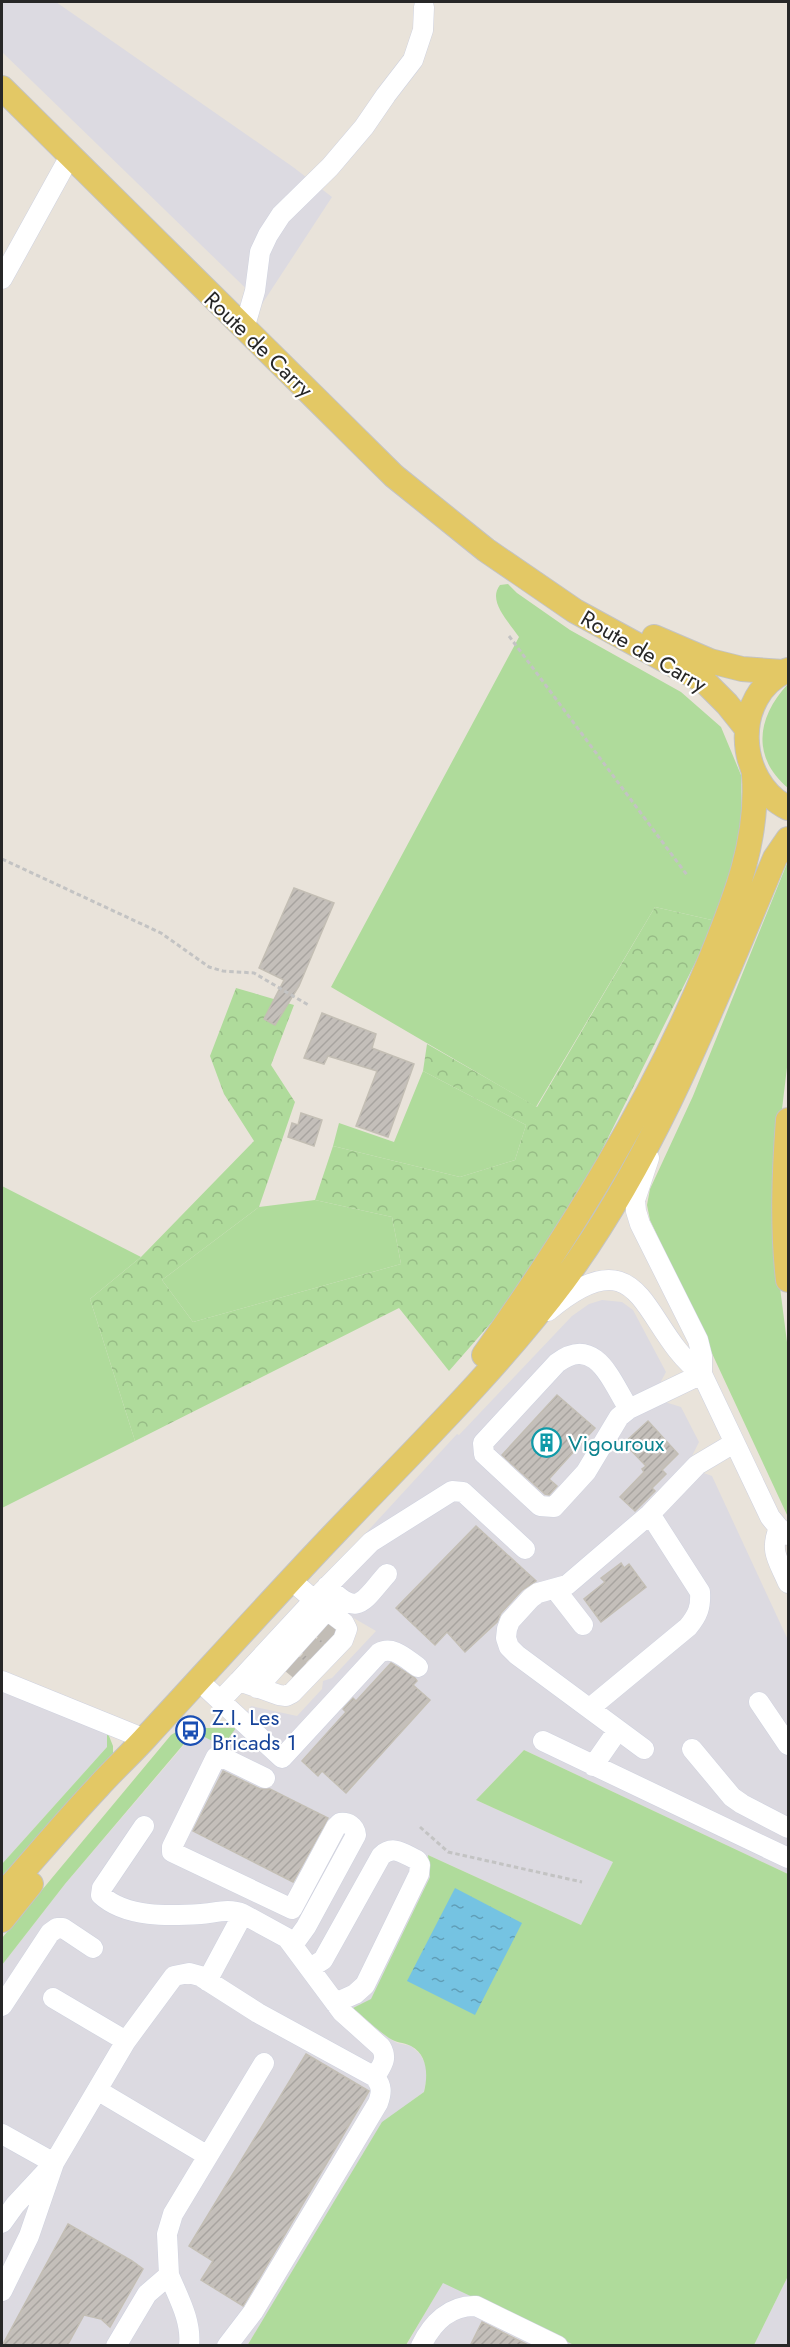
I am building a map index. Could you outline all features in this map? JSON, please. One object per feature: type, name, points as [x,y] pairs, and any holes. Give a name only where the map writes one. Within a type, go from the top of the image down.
[{"type":"main road","name":"Route de Carry","points":[[2,88],[394,476],[486,550],[575,611],[705,682],[747,729]]},
{"type":"main road","name":"Route de Carry","points":[[533,581],[593,606],[676,648],[710,661],[742,669],[786,671]]},
{"type":"main road","points":[[334,1533],[466,1380],[492,1344],[582,1211],[647,1095],[685,1021],[725,924],[750,848],[756,796],[754,775],[746,745],[747,729],[753,706],[765,687],[786,671]]},
{"type":"main road","points":[[754,775],[766,792],[789,808]]},
{"type":"main road","points":[[2,1895],[99,1785],[145,1739],[334,1533],[474,1388],[525,1330],[564,1279],[630,1176],[668,1105],[687,1067],[775,858],[789,839]]},
{"type":"main road","points":[[789,1120],[784,1168],[783,1239],[789,1280]]},
{"type":"main road","points":[[2,1920],[110,1787],[145,1739]]},
{"type":"street","points":[[244,329],[255,291],[260,252],[268,236],[281,214],[330,167],[364,127],[413,60],[423,30],[424,7]]},
{"type":"street","points":[[2,279],[70,156]]},
{"type":"street","points":[[668,1105],[635,1200],[636,1211],[640,1224],[698,1340],[702,1356],[702,1374],[770,1517],[784,1532],[773,1544],[789,1583]]},
{"type":"street","points":[[525,1330],[580,1287],[596,1281],[615,1281],[628,1285],[639,1293],[651,1308],[678,1354],[702,1374]]},
{"type":"street","points":[[628,1409],[602,1365],[591,1355],[579,1352],[568,1355],[542,1379],[483,1443],[483,1454],[540,1506],[554,1507],[586,1472],[619,1418],[628,1409],[702,1374]]},
{"type":"street","points":[[644,1749],[517,1655],[509,1647],[506,1638],[510,1621],[538,1593],[567,1585],[650,1514],[697,1465],[734,1443]]},
{"type":"street","points":[[248,1684],[286,1696],[292,1693],[305,1658],[371,1542],[452,1491],[463,1492],[525,1549]]},
{"type":"street","points":[[590,1708],[688,1627],[696,1617],[701,1604],[700,1592],[650,1514]]},
{"type":"street","points":[[248,1684],[345,1602],[353,1605],[361,1603],[387,1574]]},
{"type":"street","points":[[291,1580],[326,1618]]},
{"type":"street","points":[[555,1589],[583,1626]]},
{"type":"street","points":[[220,1701],[248,1684],[305,1658],[326,1618]]},
{"type":"street","points":[[198,1680],[282,1758],[379,1653],[386,1649],[392,1650],[418,1666]]},
{"type":"street","points":[[2,1681],[145,1739]]},
{"type":"street","points":[[759,1702],[789,1745]]},
{"type":"street","points":[[593,1766],[618,1730]]},
{"type":"street","points":[[543,1741],[789,1858]]},
{"type":"street","points":[[693,1749],[732,1797],[789,1828]]},
{"type":"street","points":[[265,1778],[222,1757],[216,1757],[172,1847],[172,1852],[177,1857],[292,1909]]},
{"type":"street","points":[[345,1822],[352,1826],[356,1835],[306,1928],[286,1939],[292,1909],[336,1827],[345,1822]]},
{"type":"street","points":[[144,1826],[102,1888],[101,1895],[125,1909],[149,1914],[235,1911],[286,1939],[342,2012],[381,2047],[385,2054],[385,2061],[375,2076]]},
{"type":"street","points":[[310,1968],[323,1960],[381,1856],[387,1850],[394,1849],[417,1860],[420,1865],[419,1874],[365,1985],[355,1994],[335,2003]]},
{"type":"street","points":[[211,1913],[229,1880]]},
{"type":"street","points":[[207,1981],[243,1914]]},
{"type":"street","points":[[2,2006],[50,1933],[57,1928],[63,1928],[93,1948]]},
{"type":"street","points":[[2,2291],[29,2236],[54,2163],[126,2041],[174,1976],[189,1973],[375,2076],[382,2092],[378,2103],[253,2312],[227,2346]]},
{"type":"street","points":[[53,1998],[126,2041]]},
{"type":"street","points":[[189,2346],[190,2335],[185,2314],[169,2275],[167,2234],[173,2214],[264,2063]]},
{"type":"street","points":[[97,2090],[208,2156]]},
{"type":"street","points":[[2,2134],[54,2163]]},
{"type":"street","points":[[2,2223],[15,2205],[54,2163]]},
{"type":"street","points":[[116,2346],[147,2294],[169,2275]]},
{"type":"street","points":[[421,2346],[435,2324],[447,2313],[465,2306],[476,2306],[558,2346]]},
{"type":"path","points":[[509,636],[687,875]]},
{"type":"path","points":[[2,859],[161,933],[209,967],[224,971],[254,973],[310,1005]]},
{"type":"path","points":[[420,1827],[440,1847],[457,1855],[582,1882]]},
{"type":"shaded area","points":[[2,2],[56,2],[293,167],[332,197],[262,304],[2,52]]},
{"type":"shaded area","points":[[602,1300],[622,1302],[633,1310],[666,1372],[658,1387],[665,1402],[681,1407],[699,1442],[691,1458],[701,1472],[712,1476],[788,1640],[788,1874],[524,1750],[476,1800],[613,1862],[581,1925],[428,1855],[430,1877],[371,2000],[353,2008],[386,2036],[397,2043],[411,2046],[420,2054],[426,2065],[427,2077],[424,2092],[410,2102],[247,2345],[2,2345],[2,1965],[65,1884],[195,1732],[223,1746],[251,1706],[297,1716],[322,1689],[323,1681],[332,1678],[376,1631],[326,1602],[364,1535],[457,1434],[459,1435],[572,1316],[589,1304]]},
{"type":"shaded area","points":[[2,1689],[107,1731],[107,1747],[2,1864]]},
{"type":"shaded area","points":[[788,2276],[788,2345],[754,2345]]},
{"type":"shaded area","points":[[443,2282],[574,2345],[406,2346]]},
{"type":"green space","points":[[508,584],[517,593],[570,630],[681,692],[721,727],[741,775],[742,838],[716,921],[655,907],[536,1107],[331,987],[519,637],[501,611],[496,598],[500,585]]},
{"type":"green space","points":[[788,684],[788,788],[776,776],[768,763],[762,737],[770,710]]},
{"type":"green space","points":[[788,861],[788,1059],[777,1151],[778,1272],[788,1350],[788,1517],[650,1220],[647,1205],[650,1189],[693,1096]]},
{"type":"green space","points":[[655,907],[716,921],[587,1180],[504,1308],[449,1371],[399,1308],[135,1441],[90,1299],[141,1257],[254,1141],[224,1094],[210,1056],[236,988],[294,1005],[271,1065],[295,1102],[259,1207],[162,1280],[193,1322],[401,1264],[392,1217],[315,1200],[333,1146],[460,1177],[515,1160],[526,1125],[423,1071],[427,1044],[537,1107]]},
{"type":"green space","points":[[423,1071],[526,1125],[515,1160],[460,1177],[333,1146],[339,1123],[394,1142]]},
{"type":"green space","points":[[2,1186],[141,1257],[90,1299],[135,1441],[2,1508]]},
{"type":"green space","points":[[315,1200],[392,1217],[401,1264],[193,1322],[162,1280],[259,1207]]},
{"type":"green space","points":[[196,1728],[236,1728],[223,1746],[194,1732],[65,1884],[2,1965],[2,1938],[171,1735]]},
{"type":"green space","points":[[107,1731],[113,1746],[113,1759],[2,1880],[2,1864],[107,1747]]},
{"type":"green space","points":[[524,1750],[788,1874],[788,2276],[754,2345],[574,2345],[443,2283],[406,2345],[247,2346],[382,2122],[424,2092],[426,2073],[424,2060],[417,2050],[389,2038],[353,2008],[371,1999],[430,1877],[428,1855],[581,1925],[613,1862],[476,1800]]},
{"type":"water","points":[[455,1888],[522,1923],[475,2015],[407,1981]]},
{"type":"building","points":[[294,888],[334,903],[299,986],[275,1025],[264,1019],[284,980],[259,968]]},
{"type":"building","points":[[322,1013],[376,1034],[372,1048],[414,1064],[388,1137],[356,1126],[377,1071],[328,1056],[324,1064],[304,1058]]},
{"type":"building","points":[[301,1113],[322,1120],[314,1146],[288,1137],[292,1123],[298,1125]]},
{"type":"building","name":"Vigouroux","points":[[557,1395],[595,1428],[549,1479],[557,1486],[549,1495],[545,1494],[502,1455]]},
{"type":"building","points":[[648,1421],[678,1454],[662,1470],[666,1474],[652,1488],[655,1491],[635,1511],[620,1497],[644,1472],[642,1469],[646,1466],[624,1443]]},
{"type":"building","points":[[476,1526],[536,1581],[522,1590],[501,1613],[497,1622],[465,1652],[447,1632],[435,1645],[396,1608]]},
{"type":"building","points":[[621,1563],[624,1568],[629,1564],[646,1587],[601,1622],[584,1599],[605,1582],[601,1578]]},
{"type":"building","points":[[329,1626],[334,1630],[333,1634],[294,1674],[290,1669]]},
{"type":"building","points":[[391,1663],[415,1678],[417,1681],[413,1685],[430,1700],[346,1793],[322,1771],[318,1776],[302,1761],[346,1712],[343,1709],[353,1698],[356,1701]]},
{"type":"building","points":[[223,1771],[260,1789],[270,1789],[328,1818],[293,1882],[193,1831]]},
{"type":"building","points":[[306,2054],[369,2091],[243,2306],[201,2280],[213,2261],[189,2246]]},
{"type":"building","points":[[68,2224],[143,2269],[110,2327],[101,2319],[84,2315],[67,2346],[2,2346]]},
{"type":"building","points":[[482,2322],[530,2346],[470,2346]]},
{"type":"tunnel","points":[[322,1628],[334,1638]]},
{"type":"tunnel","points":[[307,1644],[319,1654]]},
{"type":"tunnel","points":[[290,1662],[302,1672]]},
{"type":"place","name":"Vigouroux","points":[[547,1443]]},
{"type":"place","name":"Z.I. Les Bricads 1","points":[[191,1730]]}]
